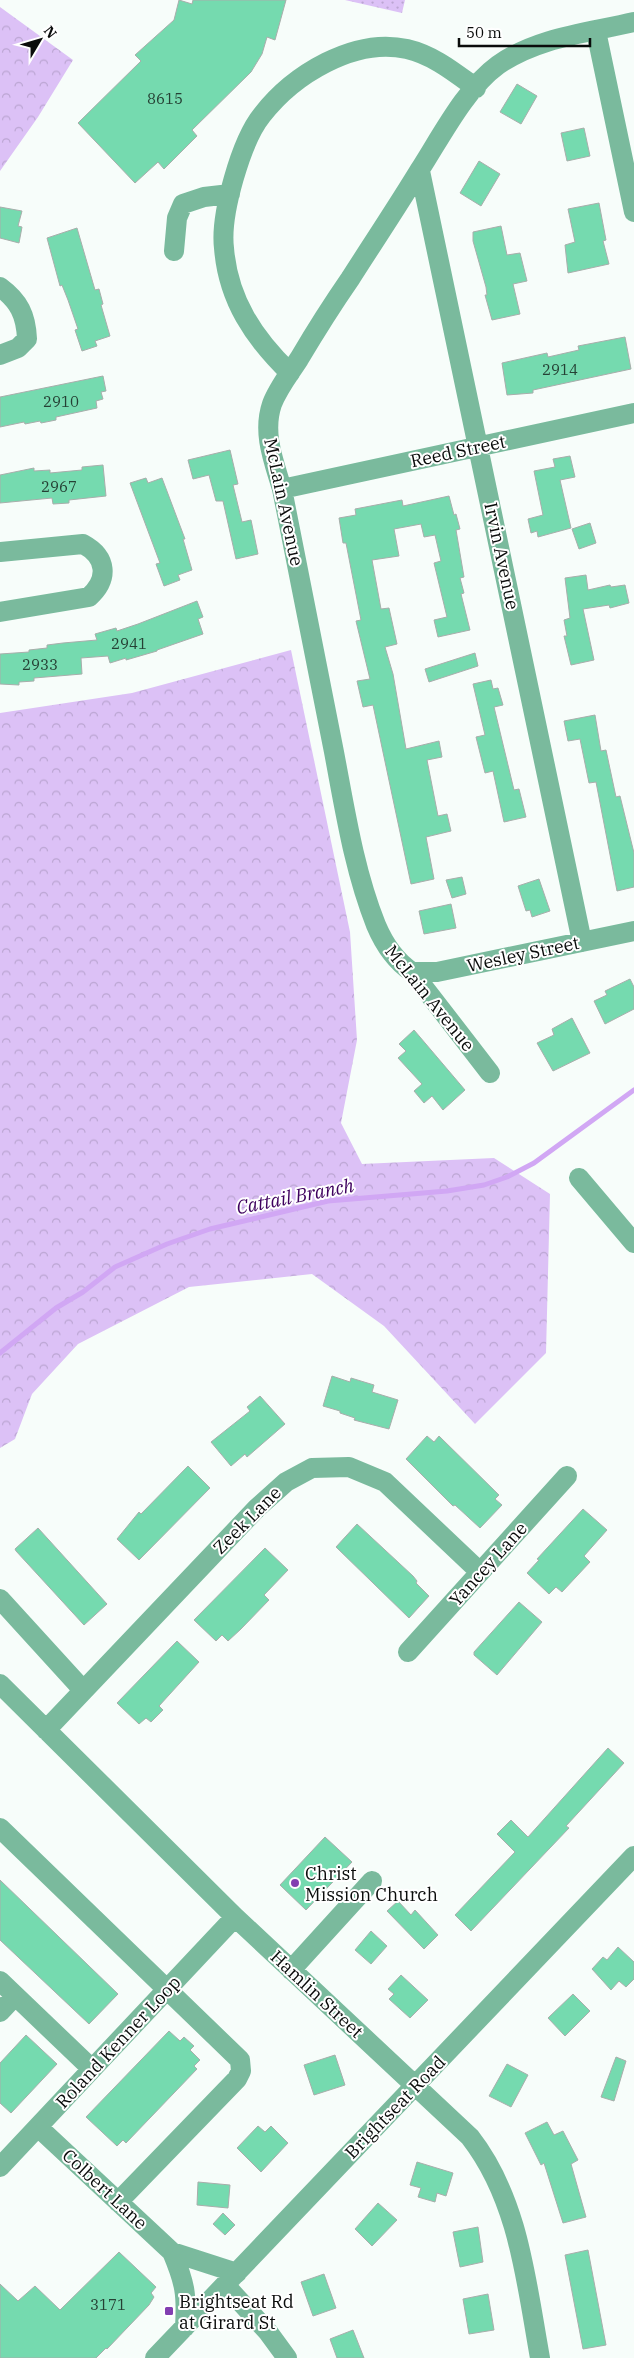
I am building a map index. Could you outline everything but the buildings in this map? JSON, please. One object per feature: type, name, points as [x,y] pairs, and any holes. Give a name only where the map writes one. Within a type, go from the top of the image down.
[{"type":"street","name":"McLain Avenue","points":[[490,1073],[412,972],[401,965],[387,947],[376,926],[365,892],[349,826],[282,489],[268,432],[272,404],[290,372],[459,109],[476,88],[497,66],[524,50],[555,39],[634,22]]},
{"type":"street","points":[[596,31],[634,212]]},
{"type":"street","points":[[290,372],[258,340],[238,303],[226,267],[223,246],[224,222],[230,194],[245,147],[261,116],[276,100],[308,74],[347,53],[365,48],[405,49],[434,59],[476,88]]},
{"type":"street","name":"Irvin Avenue","points":[[420,171],[582,942]]},
{"type":"street","points":[[174,251],[177,218],[183,204],[204,197],[230,194]]},
{"type":"street","points":[[0,287],[15,298],[19,305],[26,327],[27,339],[18,348],[0,355]]},
{"type":"street","name":"Reed Street","points":[[282,489],[634,413]]},
{"type":"street","points":[[0,552],[83,544],[92,549],[99,558],[103,580],[99,588],[89,597],[0,612]]},
{"type":"street","name":"Wesley Street","points":[[412,972],[437,972],[634,931]]},
{"type":"street","points":[[579,1178],[634,1243]]},
{"type":"street","name":"Zeek Lane","points":[[46,1730],[258,1508],[286,1482],[312,1468],[350,1467],[385,1482],[480,1572]]},
{"type":"street","name":"Yancey Lane","points":[[408,1652],[567,1476]]},
{"type":"street","points":[[0,1599],[83,1690]]},
{"type":"street","name":"Hamlin Street","points":[[0,1684],[235,1917],[470,2137],[500,2185],[516,2231],[540,2358]]},
{"type":"street","points":[[0,1828],[240,2060],[241,2071],[237,2079],[118,2202]]},
{"type":"street","name":"Brightseat Road","points":[[155,2358],[634,1856]]},
{"type":"street","points":[[291,1970],[372,1881]]},
{"type":"street","name":"Roland Kenner Loop","points":[[0,2167],[235,1917]]},
{"type":"street","points":[[0,1981],[92,2069]]},
{"type":"street","points":[[0,2012],[15,1996]]},
{"type":"street","name":"Colbert Lane","points":[[38,2127],[172,2252],[231,2279]]},
{"type":"street","name":"Colbert Lane","points":[[172,2252],[184,2278],[187,2295],[185,2327]]},
{"type":"street","points":[[231,2279],[287,2358]]},
{"type":"green space","points":[[345,0],[405,0],[402,13]]},
{"type":"green space","points":[[0,7],[73,60],[38,117],[0,171]]},
{"type":"green space","points":[[291,650],[350,932],[357,1040],[341,1123],[362,1164],[494,1158],[550,1194],[546,1353],[475,1424],[384,1326],[312,1274],[189,1287],[78,1344],[32,1394],[15,1439],[0,1448],[0,713],[132,693]]},
{"type":"waterway","name":"Cattail Branch","points":[[0,1353],[56,1308],[83,1292],[115,1267],[167,1244],[210,1229],[328,1201],[447,1191],[484,1185],[507,1177],[534,1163],[634,1090]]},
{"type":"place","name":"Christ Mission Church","points":[[295,1883]]},
{"type":"place","name":"Brightseat Rd at Girard St","points":[[169,2311]]}]
